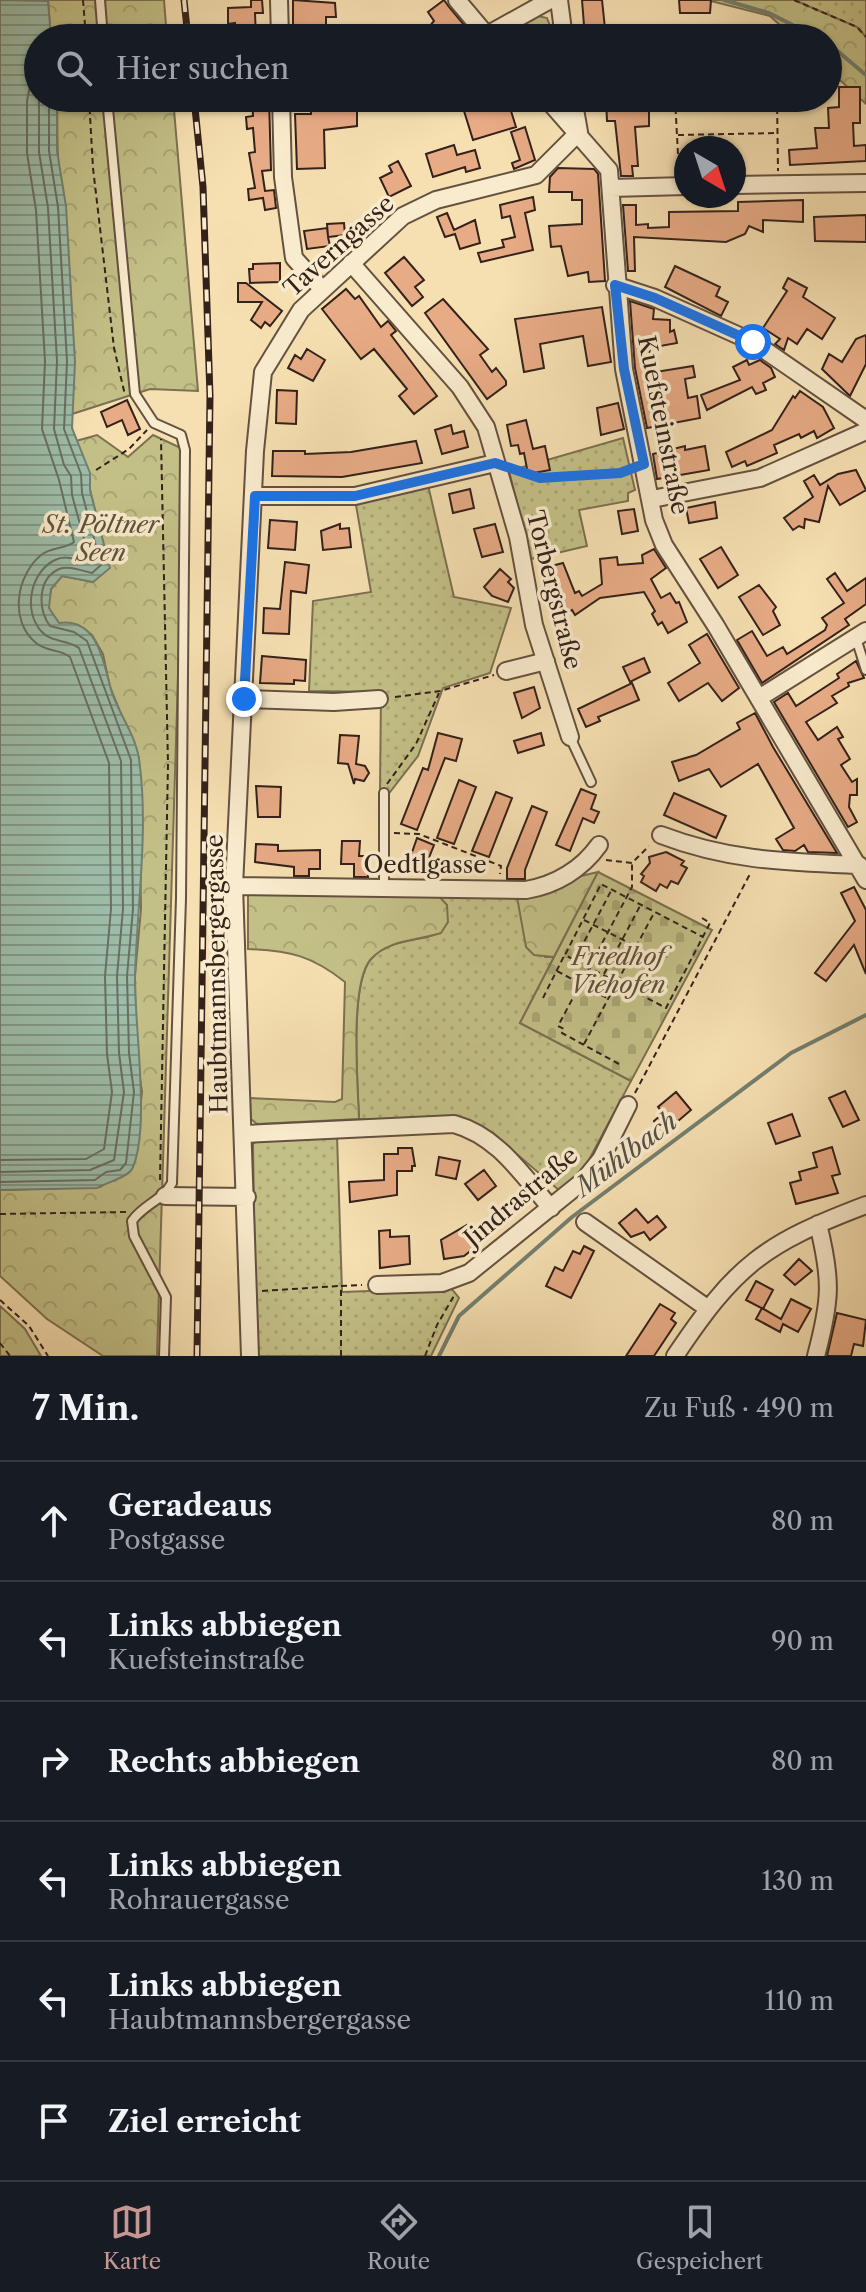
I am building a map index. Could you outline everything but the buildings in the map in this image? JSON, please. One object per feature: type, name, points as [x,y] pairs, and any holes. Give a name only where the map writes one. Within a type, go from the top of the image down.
[{"type":"street","points":[[279,0],[280,24]]},
{"type":"street","points":[[457,0],[477,24]]},
{"type":"street","points":[[510,24],[550,0]]},
{"type":"street","points":[[559,0],[562,24]]},
{"type":"street","points":[[281,112],[283,177],[294,258],[322,289]]},
{"type":"street","name":"Kuefsteinstraße","points":[[560,112],[608,167],[624,369],[664,545],[863,872]]},
{"type":"street","points":[[575,112],[579,132]]},
{"type":"street","name":"Taverngasse","points":[[255,496],[263,372],[283,334],[322,289],[403,216],[436,200],[536,175],[579,132]]},
{"type":"street","points":[[746,185],[866,183]]},
{"type":"street","points":[[611,188],[674,186]]},
{"type":"street","name":"Torbergstraße","points":[[351,263],[460,387],[486,427],[518,537],[534,625],[570,737]]},
{"type":"street","points":[[615,285],[655,298],[753,342],[866,420]]},
{"type":"street","points":[[652,499],[760,478],[866,431]]},
{"type":"street","points":[[255,496],[355,496],[495,463]]},
{"type":"street","name":"Haubtmannsbergergasse","points":[[250,1356],[245,1134],[234,886],[255,496]]},
{"type":"street","points":[[759,698],[861,635]]},
{"type":"street","points":[[506,671],[546,661]]},
{"type":"street","points":[[244,699],[334,702],[379,699]]},
{"type":"street","points":[[661,835],[704,851],[757,861],[863,872]]},
{"type":"street","name":"Oedtlgasse","points":[[234,886],[543,888],[594,852]]},
{"type":"street","name":"Jindrastraße","points":[[377,1285],[442,1283],[469,1273],[583,1181],[601,1159],[628,1105]]},
{"type":"street","points":[[245,1134],[454,1124],[476,1130],[496,1145],[551,1208]]},
{"type":"street","points":[[165,1196],[247,1197]]},
{"type":"street","points":[[675,1356],[707,1308],[741,1269],[781,1241],[866,1205]]},
{"type":"street","points":[[585,1222],[707,1308]]},
{"type":"street","points":[[816,1356],[829,1307],[829,1270],[818,1224]]},
{"type":"lane","points":[[100,0],[102,24]]},
{"type":"lane","points":[[108,112],[135,394],[154,423],[181,435],[185,450],[181,898],[172,1183],[165,1196],[139,1210],[132,1221],[134,1236],[166,1297],[164,1356]]},
{"type":"lane","points":[[861,635],[866,670]]},
{"type":"lane","points":[[570,737],[591,782]]},
{"type":"lane","points":[[384,793],[384,888]]},
{"type":"path","points":[[83,0],[85,24]]},
{"type":"path","points":[[794,0],[857,27],[866,37]]},
{"type":"path","points":[[90,112],[93,168],[114,348],[122,392],[144,411]]},
{"type":"path","points":[[676,112],[678,135],[778,133]]},
{"type":"path","points":[[777,112],[778,184]]},
{"type":"path","points":[[96,470],[129,449],[154,423],[164,446],[168,764],[158,1173],[165,1196]]},
{"type":"path","points":[[495,463],[540,478],[620,473],[644,464]]},
{"type":"path","points":[[379,699],[440,691],[506,671]]},
{"type":"path","points":[[384,793],[389,780],[416,744],[440,691]]},
{"type":"path","points":[[384,833],[419,834],[501,866],[499,889]]},
{"type":"path","points":[[619,1064],[562,1033],[564,1029],[558,1026],[632,887],[632,863],[661,835]]},
{"type":"path","points":[[594,852],[632,863]]},
{"type":"path","points":[[628,1105],[757,861]]},
{"type":"path","points":[[543,998],[601,884],[703,937]]},
{"type":"path","points":[[575,960],[612,890]]},
{"type":"path","points":[[604,976],[641,905]]},
{"type":"path","points":[[584,1044],[655,912]]},
{"type":"path","points":[[565,955],[666,1008],[710,923],[702,918]]},
{"type":"path","points":[[583,919],[635,947]]},
{"type":"path","points":[[557,971],[608,998]]},
{"type":"path","points":[[0,1214],[139,1210]]},
{"type":"path","points":[[425,1356],[437,1325],[469,1273]]},
{"type":"path","points":[[249,1292],[377,1285]]},
{"type":"path","points":[[341,1286],[341,1356]]},
{"type":"path","points":[[0,1300],[29,1326],[48,1356]]},
{"type":"path","points":[[0,1343],[10,1356]]},
{"type":"green space","points":[[48,0],[164,0],[166,24],[50,24]]},
{"type":"green space","points":[[707,0],[794,0],[857,27],[866,37],[866,104],[842,82],[842,24],[779,24],[770,16]]},
{"type":"green space","points":[[794,0],[866,0],[866,37],[857,27]]},
{"type":"green space","points":[[538,16],[547,18],[549,24],[517,24]]},
{"type":"green space","points":[[57,112],[174,112],[198,391],[150,389],[72,414],[71,296],[58,159]]},
{"type":"green space","points":[[97,435],[128,457],[153,435],[185,450],[157,1356],[103,1356],[47,1319],[0,1276],[0,1190],[100,1187],[133,1167],[142,1092],[136,1052],[135,976],[141,909],[139,758],[110,687],[103,654],[92,635],[78,625],[59,623],[48,608],[51,589],[62,576],[93,582],[109,568],[90,490],[89,473],[76,441]]},
{"type":"green space","points":[[623,438],[635,490],[628,493],[628,501],[579,510],[587,546],[531,559],[509,471]]},
{"type":"green space","points":[[428,485],[454,597],[511,608],[490,673],[443,688],[418,756],[390,792],[380,792],[381,692],[309,691],[313,601],[371,592],[356,505]]},
{"type":"green space","points":[[598,872],[554,957],[534,955],[526,947],[517,897],[561,887],[581,876]]},
{"type":"green space","name":"Friedhof Viehofen","points":[[598,872],[712,930],[631,1081],[520,1023]]},
{"type":"green space","points":[[248,893],[437,894],[447,905],[448,922],[441,933],[386,948],[371,959],[364,971],[356,1036],[359,1119],[257,1124],[251,1119],[250,1098],[335,1102],[342,1099],[345,982],[300,956],[248,949]]},
{"type":"green space","points":[[437,894],[517,897],[545,957],[554,957],[520,1023],[631,1081],[583,1171],[561,1192],[497,1137],[468,1120],[359,1119],[356,1036],[364,972],[371,959],[383,949],[428,937]]},
{"type":"green space","points":[[337,1135],[342,1292],[451,1288],[459,1298],[431,1356],[256,1356],[253,1144],[261,1137]]},
{"type":"green space","points":[[0,1306],[25,1329],[41,1356],[0,1356]]},
{"type":"water","points":[[0,0],[48,1],[50,24],[24,24],[24,112],[57,112],[57,151],[66,206],[75,362],[72,428],[90,473],[90,490],[110,568],[93,582],[62,576],[51,589],[49,608],[59,623],[82,627],[101,653],[113,695],[137,749],[142,785],[143,840],[135,976],[141,1103],[138,1151],[132,1169],[97,1188],[0,1190]]},
{"type":"waterway","name":"Mühlbach","points":[[724,0],[769,13],[791,24]]},
{"type":"waterway","name":"Mühlbach","points":[[842,55],[866,75]]},
{"type":"waterway","name":"Mühlbach","points":[[439,1356],[459,1316],[572,1217],[791,1053],[866,1015]]},
{"type":"railway","points":[[184,0],[187,24]]},
{"type":"railway","points":[[195,112],[203,187],[210,396],[197,1356]]},
{"type":"route","points":[[244,699],[255,496],[355,496],[495,463],[540,478],[620,473],[644,464],[624,369],[615,285],[655,298],[753,342]]},
{"type":"park label","name":"St. Pöltner Seen","points":[[101,539]]}]
